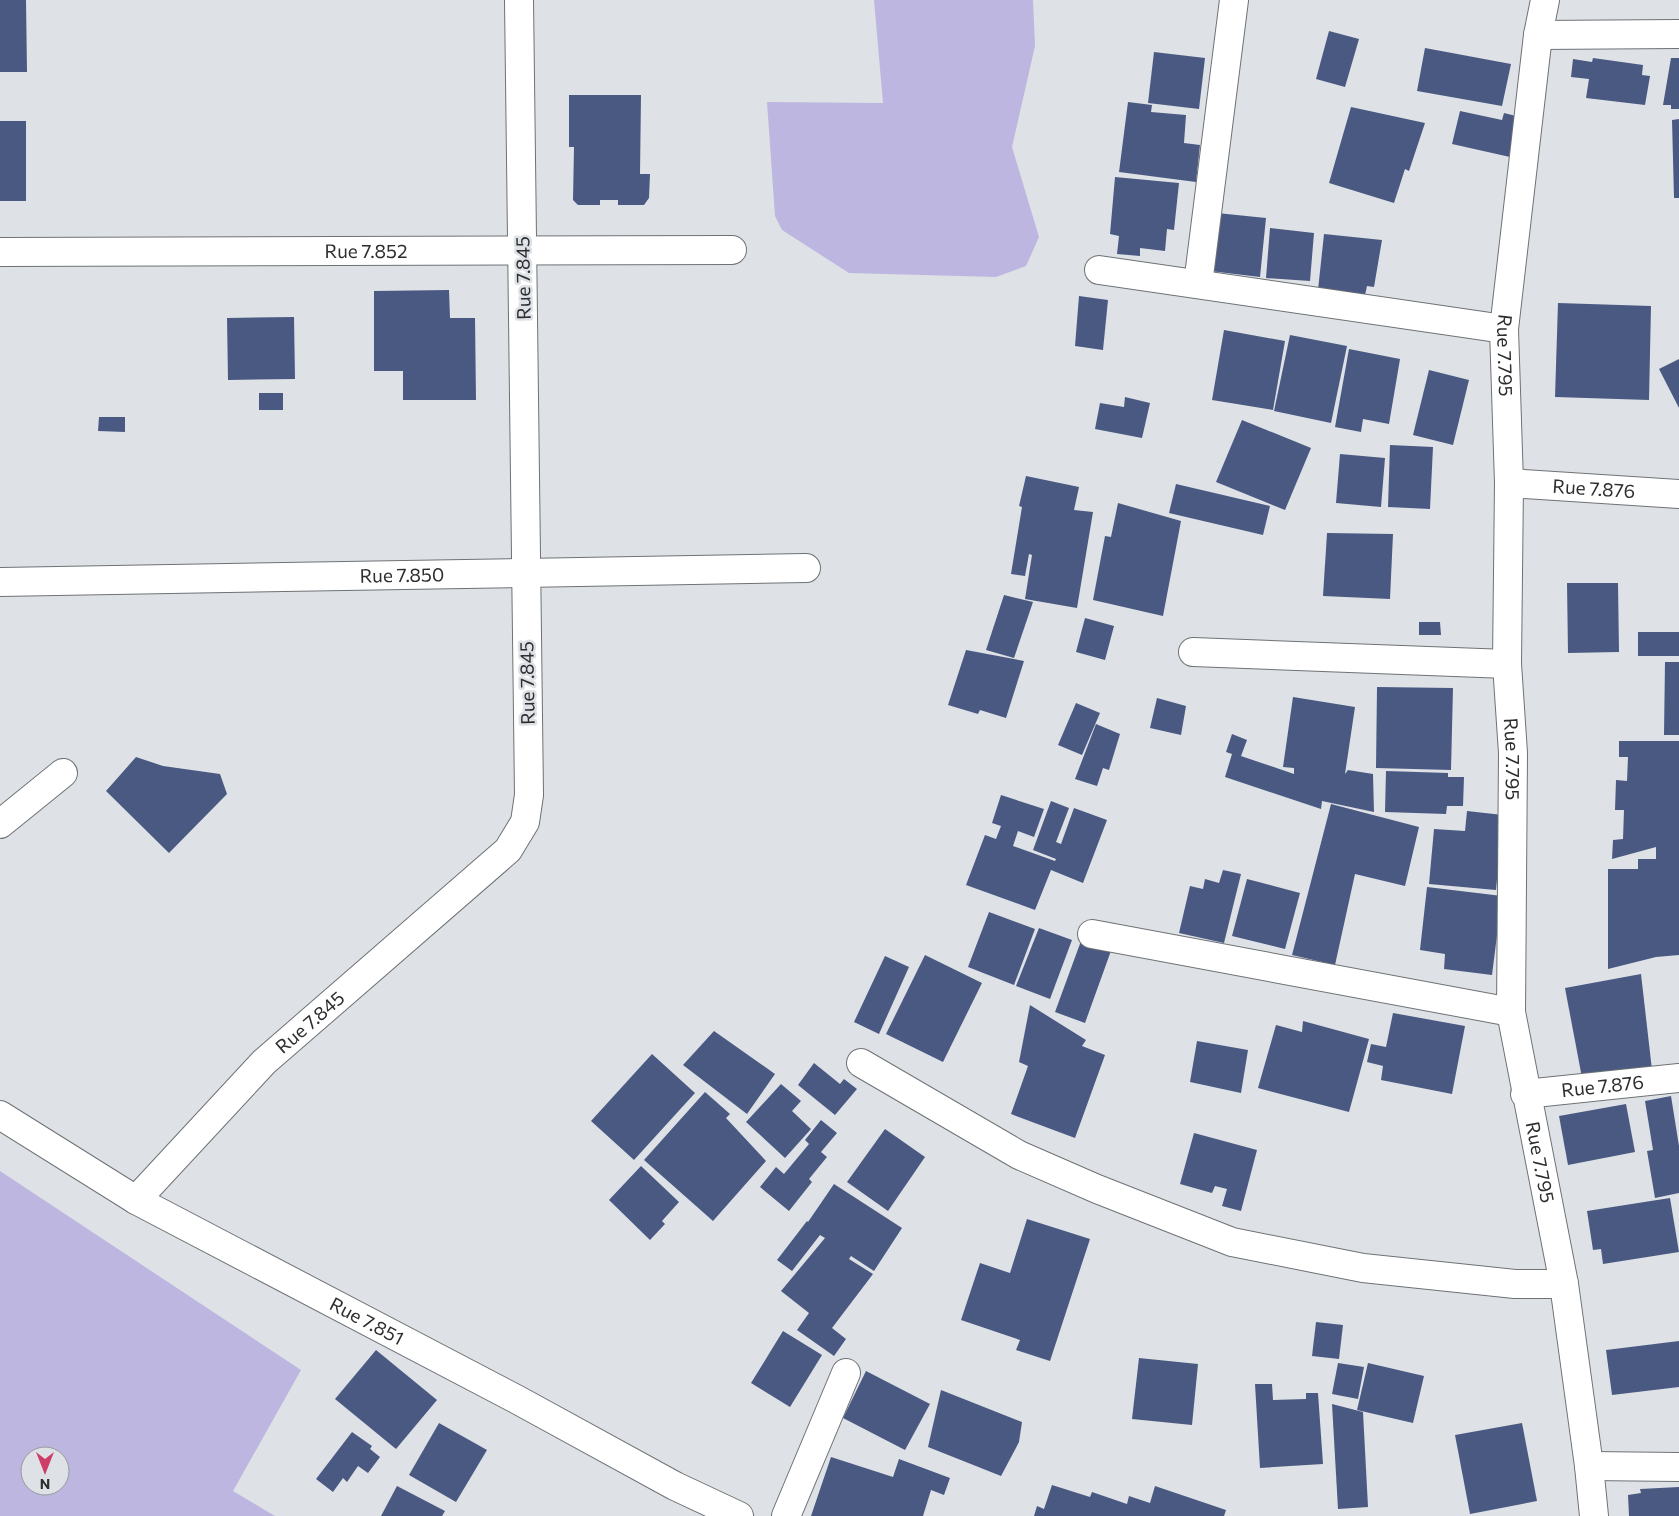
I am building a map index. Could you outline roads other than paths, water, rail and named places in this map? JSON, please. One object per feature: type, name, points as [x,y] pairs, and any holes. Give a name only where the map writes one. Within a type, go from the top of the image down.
[{"type":"street","name":"Rue 7.845","points":[[136,1200],[264,1062],[508,850],[525,822],[528,795],[519,0]]},
{"type":"street","points":[[1198,284],[1234,0]]},
{"type":"street","name":"Rue 7.795","points":[[1545,0],[1538,35],[1504,329],[1509,483],[1507,664],[1513,753],[1511,1012],[1525,1094],[1564,1284],[1594,1516]]},
{"type":"street","points":[[1538,35],[1679,34]]},
{"type":"street","name":"Rue 7.852","points":[[0,252],[732,250]]},
{"type":"street","points":[[1099,270],[1504,329]]},
{"type":"street","name":"Rue 7.876","points":[[1509,483],[1679,494]]},
{"type":"street","name":"Rue 7.850","points":[[0,582],[806,568]]},
{"type":"street","points":[[1193,652],[1507,664]]},
{"type":"street","points":[[0,824],[63,773]]},
{"type":"street","points":[[1092,934],[1511,1012]]},
{"type":"street","points":[[861,1063],[1019,1155],[1097,1189],[1232,1242],[1363,1268],[1515,1284],[1564,1284]]},
{"type":"street","name":"Rue 7.876","points":[[1525,1094],[1679,1078]]},
{"type":"street","name":"Rue 7.851","points":[[0,1114],[136,1200],[516,1399],[675,1486],[740,1516]]},
{"type":"street","points":[[786,1516],[846,1373]]},
{"type":"street","points":[[1589,1466],[1679,1467]]}]
